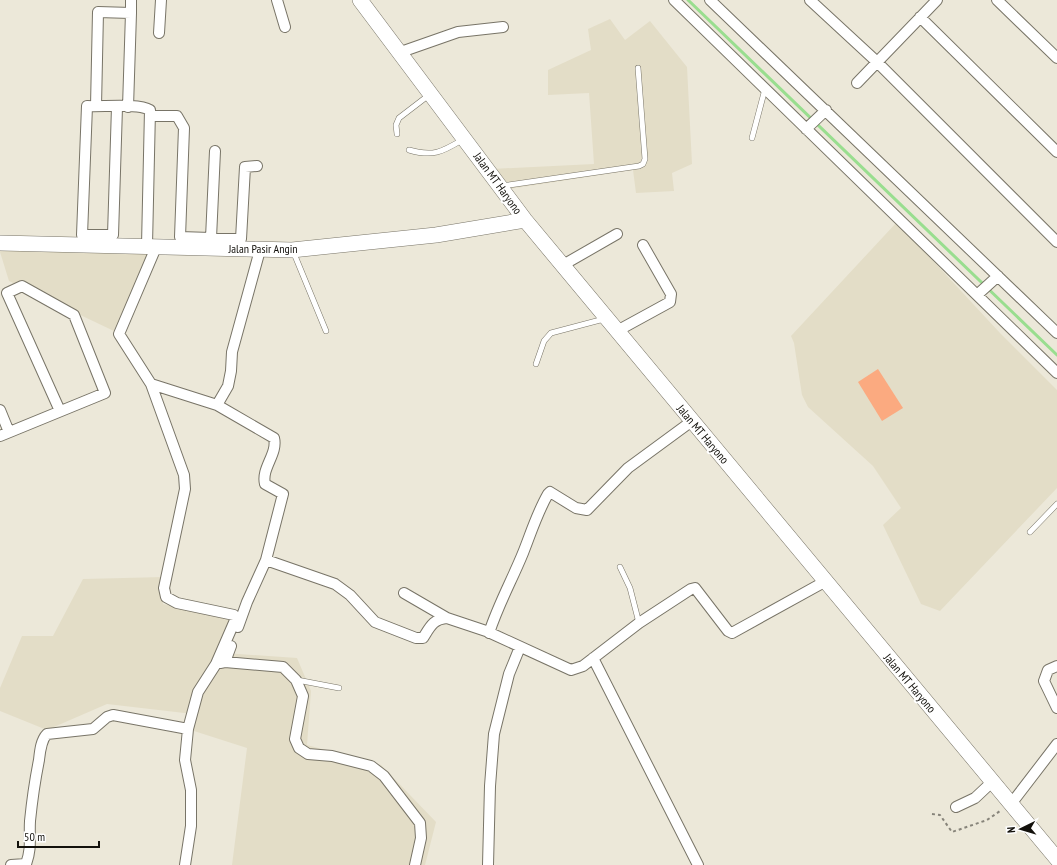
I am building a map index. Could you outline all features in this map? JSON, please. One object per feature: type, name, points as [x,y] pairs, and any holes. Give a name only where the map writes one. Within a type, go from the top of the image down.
[{"type":"main road","name":"Jalan MT Haryono","points":[[360,0],[398,53],[501,186],[525,220],[1057,859]]},
{"type":"main road","name":"Jalan Pasir Angin","points":[[0,243],[152,245],[292,250],[436,235],[525,220]]},
{"type":"street","points":[[128,107],[131,0]]},
{"type":"street","points":[[159,33],[161,0]]},
{"type":"street","points":[[277,0],[285,27]]},
{"type":"street","points":[[674,0],[765,89],[808,127],[1057,373]]},
{"type":"street","points":[[710,0],[822,113],[995,279],[1057,333]]},
{"type":"street","points":[[810,0],[876,61],[1057,242]]},
{"type":"street","points":[[857,83],[876,61],[937,0]]},
{"type":"street","points":[[997,0],[1057,58]]},
{"type":"street","points":[[96,106],[98,12],[131,13]]},
{"type":"street","points":[[920,17],[1057,152]]},
{"type":"street","points":[[398,53],[458,32],[503,27]]},
{"type":"street","points":[[1043,45],[1057,50]]},
{"type":"street","points":[[117,107],[113,235],[82,235],[87,106],[146,107],[150,110],[152,245],[119,334],[151,384],[186,482],[164,588],[166,597],[177,603],[234,614],[235,616],[221,663]]},
{"type":"street","points":[[808,127],[822,113]]},
{"type":"street","points":[[150,116],[177,116],[184,128],[180,237],[241,238],[245,167],[257,166]]},
{"type":"street","points":[[211,238],[215,151]]},
{"type":"street","points":[[563,265],[617,234]]},
{"type":"street","points":[[617,331],[670,302],[672,294],[643,245]]},
{"type":"street","points":[[217,405],[228,386],[231,371],[232,352],[260,250]]},
{"type":"street","points":[[978,295],[995,279]]},
{"type":"street","points":[[0,410],[5,434],[105,393],[74,315],[22,286],[7,293],[60,411]]},
{"type":"street","points":[[151,384],[217,405],[274,438],[276,445],[263,478],[265,484],[283,494],[266,560],[221,663],[198,692],[188,729],[185,760],[191,790],[191,826],[185,865]]},
{"type":"street","points":[[489,633],[497,609],[523,553],[537,513],[548,494],[550,492],[576,508],[587,510],[628,468],[692,421]]},
{"type":"street","points":[[266,560],[336,584],[350,595],[374,622],[416,638],[423,638],[433,622],[440,618],[447,618]]},
{"type":"street","points":[[404,593],[447,618],[489,633],[571,670],[583,666],[639,623],[691,588],[695,588],[728,631],[732,633],[826,581]]},
{"type":"street","points":[[488,865],[491,758],[494,734],[509,674],[520,647]]},
{"type":"street","points":[[593,658],[698,865]]},
{"type":"street","points":[[221,663],[283,667],[296,680],[303,696],[295,739],[299,748],[308,754],[332,756],[371,766],[384,776],[420,823],[421,838],[415,865]]},
{"type":"street","points":[[1057,666],[1048,670],[1044,682],[1057,708]]},
{"type":"street","points":[[11,865],[26,864],[30,852],[30,823],[33,787],[40,749],[47,734],[94,729],[107,717],[113,715],[188,729]]},
{"type":"street","points":[[1011,804],[1057,744]]},
{"type":"street","points":[[956,807],[975,798],[992,782]]},
{"type":"street","points":[[1053,865],[1057,863]]},
{"type":"lane","points":[[501,186],[638,166],[643,164],[645,159],[638,68]]},
{"type":"lane","points":[[752,138],[765,89]]},
{"type":"lane","points":[[398,134],[396,125],[399,118],[430,95]]},
{"type":"lane","points":[[410,150],[421,154],[435,154],[465,139]]},
{"type":"lane","points":[[292,250],[326,331]]},
{"type":"lane","points":[[536,364],[544,341],[551,333],[606,319]]},
{"type":"lane","points":[[1030,532],[1057,504]]},
{"type":"lane","points":[[620,567],[630,588],[639,623]]},
{"type":"lane","points":[[296,680],[339,688]]},
{"type":"path","points":[[932,814],[940,815],[952,832],[987,820],[1011,804]]},
{"type":"shaded area","points":[[610,19],[625,40],[650,21],[687,67],[692,164],[672,173],[674,191],[636,193],[633,170],[509,189],[492,169],[594,164],[589,93],[548,95],[548,70],[591,50],[588,29]]},
{"type":"shaded area","points":[[897,222],[1000,333],[1057,390],[1057,488],[940,611],[921,604],[883,525],[901,508],[873,466],[808,407],[802,395],[794,343],[791,336]]},
{"type":"shaded area","points":[[0,245],[153,251],[116,332],[9,281],[0,252]]},
{"type":"shaded area","points":[[878,369],[903,408],[882,421],[858,382]]},
{"type":"shaded area","points":[[164,577],[163,604],[230,620],[224,653],[297,658],[311,691],[307,745],[381,765],[436,822],[425,865],[232,865],[247,748],[194,731],[193,714],[107,704],[47,730],[0,711],[0,688],[22,636],[53,636],[83,579]]},
{"type":"waterway","points":[[688,0],[1057,355]]}]
